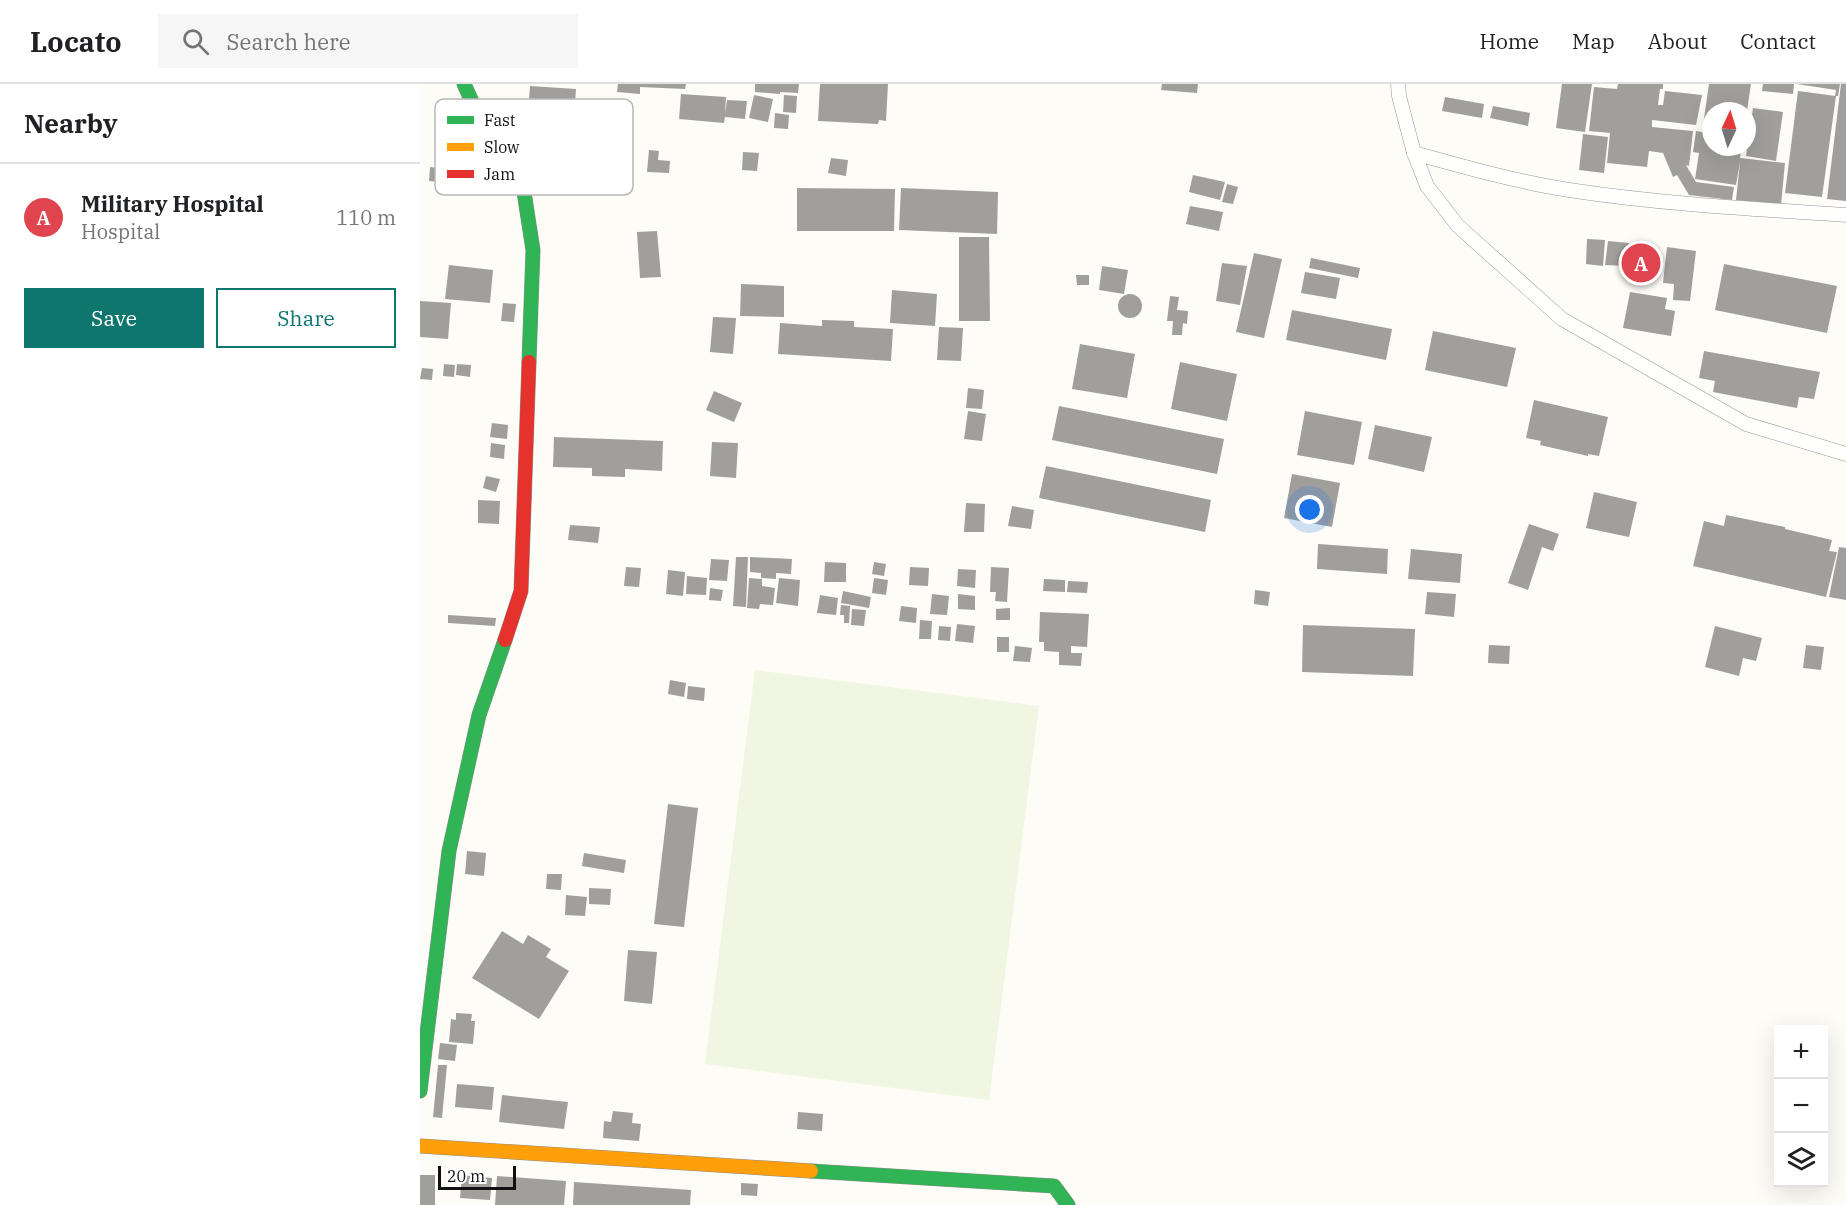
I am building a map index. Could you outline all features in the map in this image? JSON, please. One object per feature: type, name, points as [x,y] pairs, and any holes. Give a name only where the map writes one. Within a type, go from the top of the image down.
[{"type":"street","points":[[464,84],[471,99]]},
{"type":"street","points":[[420,1091],[449,851],[479,715],[521,591],[533,250],[524,195]]},
{"type":"street","points":[[420,1146],[1054,1186],[1068,1205]]},
{"type":"lane","points":[[1398,84],[1414,153],[1427,186],[1458,226],[1562,319],[1746,424],[1846,454]]},
{"type":"lane","points":[[1414,153],[1569,190],[1732,208],[1846,215]]},
{"type":"green space","points":[[755,670],[1039,706],[989,1100],[705,1064]]},
{"type":"building","points":[[618,84],[686,84],[685,89],[640,87],[640,94],[617,92]]},
{"type":"building","points":[[755,84],[799,84],[798,93],[780,92],[780,94],[755,92]]},
{"type":"building","points":[[820,84],[888,84],[886,121],[879,120],[878,124],[818,121]]},
{"type":"building","points":[[1162,84],[1198,84],[1197,93],[1161,90]]},
{"type":"building","points":[[1562,84],[1592,84],[1585,132],[1556,128]]},
{"type":"building","points":[[1618,84],[1663,84],[1658,105],[1663,105],[1665,91],[1702,95],[1696,125],[1652,120],[1652,127],[1693,131],[1689,166],[1686,165],[1696,182],[1734,187],[1732,200],[1689,195],[1677,175],[1673,177],[1663,153],[1649,151],[1647,167],[1607,163],[1610,133],[1589,131],[1594,87],[1617,89]]},
{"type":"building","points":[[1709,84],[1751,84],[1748,102],[1706,102]]},
{"type":"building","points":[[1763,84],[1794,84],[1793,94],[1762,91]]},
{"type":"building","points":[[1797,84],[1840,84],[1838,96],[1835,96],[1836,90]]},
{"type":"building","points":[[1841,84],[1846,84],[1846,201],[1827,199]]},
{"type":"building","points":[[530,86],[576,89],[575,99],[529,99]]},
{"type":"building","points":[[1798,91],[1836,96],[1822,197],[1785,193]]},
{"type":"building","points":[[681,94],[726,97],[725,114],[727,100],[747,101],[745,119],[725,117],[724,123],[679,119]]},
{"type":"building","points":[[754,95],[773,99],[768,122],[749,118]]},
{"type":"building","points":[[784,95],[797,96],[796,113],[783,112]]},
{"type":"building","points":[[1445,97],[1484,104],[1482,118],[1442,111]]},
{"type":"building","points":[[1493,106],[1530,113],[1528,126],[1490,118]]},
{"type":"building","points":[[1756,108],[1783,112],[1776,161],[1746,156],[1756,156]]},
{"type":"building","points":[[775,113],[789,115],[788,129],[774,128]]},
{"type":"building","points":[[1696,131],[1702,132],[1702,156],[1740,156],[1740,158],[1785,163],[1781,205],[1736,200],[1740,162],[1736,185],[1695,179],[1699,153],[1693,152]]},
{"type":"building","points":[[1583,134],[1608,137],[1604,173],[1579,170]]},
{"type":"building","points":[[649,150],[659,151],[658,160],[670,161],[669,173],[647,172]]},
{"type":"building","points":[[743,152],[759,153],[757,171],[742,170]]},
{"type":"building","points":[[831,158],[848,160],[846,176],[828,173]]},
{"type":"building","points":[[430,167],[435,168],[435,182],[429,181]]},
{"type":"building","points":[[1193,175],[1225,182],[1220,200],[1189,192]]},
{"type":"building","points":[[1227,184],[1238,187],[1233,204],[1222,202]]},
{"type":"building","points":[[797,188],[895,189],[894,231],[797,231]]},
{"type":"building","points":[[901,188],[998,192],[997,234],[899,230]]},
{"type":"building","points":[[1190,206],[1223,212],[1219,231],[1186,224]]},
{"type":"building","points":[[657,231],[661,277],[640,278],[637,232]]},
{"type":"building","points":[[959,237],[989,237],[990,321],[959,321]]},
{"type":"building","points":[[1587,239],[1605,240],[1603,266],[1586,264]]},
{"type":"building","points":[[1608,241],[1629,243],[1627,266],[1605,265]]},
{"type":"building","points":[[1667,247],[1696,251],[1690,301],[1673,300],[1674,284],[1663,283]]},
{"type":"building","points":[[1641,248],[1652,250],[1649,267],[1638,265]]},
{"type":"building","points":[[1254,253],[1282,259],[1264,338],[1236,332]]},
{"type":"building","points":[[1311,258],[1360,268],[1358,278],[1309,268]]},
{"type":"building","points":[[1222,263],[1247,266],[1240,305],[1216,301]]},
{"type":"building","points":[[1724,264],[1837,286],[1827,333],[1715,310]]},
{"type":"building","points":[[449,265],[493,270],[490,303],[445,299]]},
{"type":"building","points":[[1102,266],[1128,270],[1124,294],[1099,290]]},
{"type":"building","points":[[1305,272],[1340,278],[1336,299],[1301,293]]},
{"type":"building","points":[[1076,275],[1089,275],[1089,285],[1077,285]]},
{"type":"building","points":[[741,284],[784,286],[784,317],[740,316]]},
{"type":"building","points":[[892,290],[937,294],[935,326],[890,323]]},
{"type":"building","points":[[1630,292],[1667,298],[1665,309],[1675,311],[1671,336],[1623,328]]},
{"type":"building","points":[[1125,294],[1135,294],[1142,301],[1142,311],[1135,318],[1125,318],[1118,311],[1118,301]]},
{"type":"building","points":[[1170,296],[1179,297],[1177,310],[1188,311],[1187,324],[1183,323],[1182,335],[1172,335],[1173,321],[1167,321]]},
{"type":"building","points":[[420,301],[451,303],[448,339],[420,337]]},
{"type":"building","points":[[503,303],[516,304],[514,322],[501,321]]},
{"type":"building","points":[[1292,310],[1392,329],[1386,360],[1286,340]]},
{"type":"building","points":[[713,317],[736,318],[733,354],[710,352]]},
{"type":"building","points":[[822,320],[854,321],[854,327],[893,329],[891,361],[778,354],[780,323],[822,326]]},
{"type":"building","points":[[939,327],[963,328],[961,361],[937,360]]},
{"type":"building","points":[[1433,331],[1516,348],[1507,387],[1425,370]]},
{"type":"building","points":[[1080,344],[1135,354],[1127,398],[1072,389]]},
{"type":"building","points":[[1704,351],[1820,372],[1814,399],[1799,397],[1797,408],[1713,392],[1715,381],[1699,378]]},
{"type":"building","points":[[1180,362],[1237,374],[1227,421],[1171,409]]},
{"type":"building","points":[[444,364],[455,365],[454,377],[443,376]]},
{"type":"building","points":[[457,364],[471,365],[470,377],[456,375]]},
{"type":"building","points":[[422,368],[433,369],[432,380],[420,379]]},
{"type":"building","points":[[968,388],[984,390],[982,409],[966,408]]},
{"type":"building","points":[[714,391],[742,403],[734,422],[706,410]]},
{"type":"building","points":[[1534,400],[1608,417],[1599,456],[1588,454],[1588,456],[1540,445],[1541,441],[1526,438]]},
{"type":"building","points":[[1059,406],[1224,439],[1217,474],[1052,440]]},
{"type":"building","points":[[968,411],[986,414],[982,441],[964,439]]},
{"type":"building","points":[[1305,411],[1362,422],[1354,465],[1297,455]]},
{"type":"building","points":[[492,423],[508,425],[507,439],[490,437]]},
{"type":"building","points":[[1375,425],[1432,437],[1424,472],[1368,459]]},
{"type":"building","points":[[554,437],[663,441],[662,471],[625,469],[625,477],[592,476],[592,468],[553,467]]},
{"type":"building","points":[[712,442],[738,443],[736,478],[710,476]]},
{"type":"building","points":[[491,443],[505,445],[504,459],[490,457]]},
{"type":"building","points":[[1046,466],[1211,500],[1205,532],[1039,498]]},
{"type":"building","points":[[1292,474],[1340,483],[1332,527],[1284,518]]},
{"type":"building","points":[[486,476],[500,479],[496,492],[483,488]]},
{"type":"building","points":[[1594,492],[1637,502],[1629,537],[1586,528]]},
{"type":"building","points":[[478,500],[500,501],[499,524],[478,523]]},
{"type":"building","points":[[966,503],[985,504],[984,532],[964,532]]},
{"type":"building","points":[[1012,506],[1034,510],[1031,529],[1008,526]]},
{"type":"building","points":[[1726,515],[1785,527],[1785,529],[1832,540],[1829,551],[1837,552],[1826,597],[1693,566],[1704,521],[1724,526]]},
{"type":"building","points":[[1529,524],[1559,534],[1553,551],[1542,547],[1528,590],[1508,583]]},
{"type":"building","points":[[570,525],[600,527],[598,543],[568,540]]},
{"type":"building","points":[[1318,544],[1388,549],[1387,574],[1317,569]]},
{"type":"building","points":[[1839,547],[1846,548],[1846,600],[1829,597]]},
{"type":"building","points":[[1411,549],[1462,554],[1460,583],[1408,579]]},
{"type":"building","points":[[736,557],[748,557],[746,607],[733,606]]},
{"type":"building","points":[[750,557],[792,559],[791,574],[776,573],[776,579],[761,578],[761,573],[750,572]]},
{"type":"building","points":[[711,559],[729,560],[727,581],[709,580]]},
{"type":"building","points":[[825,562],[846,563],[846,582],[824,582]]},
{"type":"building","points":[[874,562],[886,564],[884,576],[872,574]]},
{"type":"building","points":[[626,567],[641,568],[639,587],[624,586]]},
{"type":"building","points":[[910,567],[929,568],[928,586],[909,585]]},
{"type":"building","points":[[991,567],[1009,568],[1007,602],[995,601],[996,592],[990,592]]},
{"type":"building","points":[[958,569],[976,570],[975,588],[957,586]]},
{"type":"building","points":[[668,570],[685,572],[683,596],[666,594]]},
{"type":"building","points":[[687,576],[707,578],[706,595],[686,594]]},
{"type":"building","points":[[749,578],[762,579],[762,586],[775,588],[773,605],[760,604],[759,609],[747,608]]},
{"type":"building","points":[[779,578],[800,580],[798,606],[776,603]]},
{"type":"building","points":[[874,578],[888,580],[886,595],[872,593]]},
{"type":"building","points":[[1044,579],[1065,580],[1065,592],[1043,591]]},
{"type":"building","points":[[1068,581],[1088,582],[1087,593],[1067,592]]},
{"type":"building","points":[[710,588],[723,590],[721,601],[709,600]]},
{"type":"building","points":[[1255,590],[1270,592],[1268,606],[1254,604]]},
{"type":"building","points":[[843,591],[871,597],[869,608],[841,603]]},
{"type":"building","points":[[1427,592],[1456,594],[1454,617],[1425,614]]},
{"type":"building","points":[[932,594],[949,596],[947,615],[930,614]]},
{"type":"building","points":[[958,594],[975,596],[975,610],[958,609]]},
{"type":"building","points":[[820,595],[838,598],[836,615],[817,613]]},
{"type":"building","points":[[841,605],[850,606],[849,623],[844,623],[844,615],[840,615]]},
{"type":"building","points":[[901,606],[917,608],[916,623],[899,621]]},
{"type":"building","points":[[1010,608],[1010,620],[996,620],[996,609]]},
{"type":"building","points":[[852,609],[866,610],[864,626],[851,625]]},
{"type":"building","points":[[1040,612],[1089,614],[1087,647],[1071,646],[1071,653],[1082,653],[1081,666],[1059,665],[1059,652],[1044,651],[1044,642],[1039,642]]},
{"type":"building","points":[[448,615],[496,618],[495,626],[448,623]]},
{"type":"building","points":[[920,620],[932,621],[931,639],[919,639]]},
{"type":"building","points":[[957,624],[975,626],[973,643],[955,641]]},
{"type":"building","points":[[1303,625],[1415,629],[1413,676],[1302,672]]},
{"type":"building","points":[[939,626],[951,627],[950,641],[938,640]]},
{"type":"building","points":[[1715,626],[1762,638],[1756,661],[1743,658],[1739,676],[1705,667]]},
{"type":"building","points":[[997,637],[1009,637],[1009,652],[997,652]]},
{"type":"building","points":[[1489,645],[1510,646],[1509,664],[1488,663]]},
{"type":"building","points":[[1806,645],[1824,647],[1821,670],[1803,668]]},
{"type":"building","points":[[1015,646],[1032,648],[1030,662],[1013,661]]},
{"type":"building","points":[[670,680],[686,683],[684,697],[668,694]]},
{"type":"building","points":[[688,686],[705,688],[704,701],[687,699]]},
{"type":"building","points":[[668,804],[698,808],[684,927],[654,924]]},
{"type":"building","points":[[467,851],[486,853],[484,876],[465,874]]},
{"type":"building","points":[[584,853],[626,860],[624,873],[582,866]]},
{"type":"building","points":[[547,874],[562,874],[561,890],[546,889]]},
{"type":"building","points":[[589,888],[611,889],[610,905],[589,904]]},
{"type":"building","points":[[566,895],[587,897],[585,916],[565,915]]},
{"type":"building","points":[[502,931],[523,944],[528,935],[551,949],[546,957],[569,971],[539,1019],[472,978]]},
{"type":"building","points":[[628,950],[657,952],[652,1004],[624,1001]]},
{"type":"building","points":[[456,1013],[472,1014],[471,1021],[475,1021],[473,1044],[449,1042],[451,1019],[456,1020]]},
{"type":"building","points":[[440,1043],[457,1045],[455,1061],[438,1059]]},
{"type":"building","points":[[438,1065],[447,1065],[442,1118],[433,1117]]},
{"type":"building","points":[[457,1084],[494,1087],[492,1110],[455,1107]]},
{"type":"building","points":[[502,1095],[568,1102],[564,1129],[499,1122]]},
{"type":"building","points":[[613,1111],[633,1113],[632,1123],[641,1124],[639,1141],[603,1138],[604,1121],[611,1122]]},
{"type":"building","points":[[798,1112],[823,1114],[822,1131],[797,1129]]},
{"type":"building","points":[[420,1175],[435,1175],[435,1205],[420,1205]]},
{"type":"building","points":[[462,1175],[492,1178],[490,1200],[460,1198]]},
{"type":"building","points":[[497,1176],[566,1181],[564,1205],[495,1205]]},
{"type":"building","points":[[574,1182],[691,1190],[690,1205],[573,1205]]},
{"type":"building","points":[[741,1183],[758,1184],[757,1196],[741,1195]]},
{"type":"traffic: fast","points":[[464,84],[471,99]]},
{"type":"traffic: fast","points":[[524,195],[533,250],[529,362]]},
{"type":"traffic: fast","points":[[420,1091],[449,851],[479,715],[505,640]]},
{"type":"traffic: fast","points":[[811,1171],[1054,1186],[1068,1205]]},
{"type":"traffic: slow","points":[[420,1146],[811,1171]]},
{"type":"traffic: jam","points":[[505,640],[521,591],[529,362]]},
{"type":"place","name":"Military Hospital","points":[[1641,263]]}]
